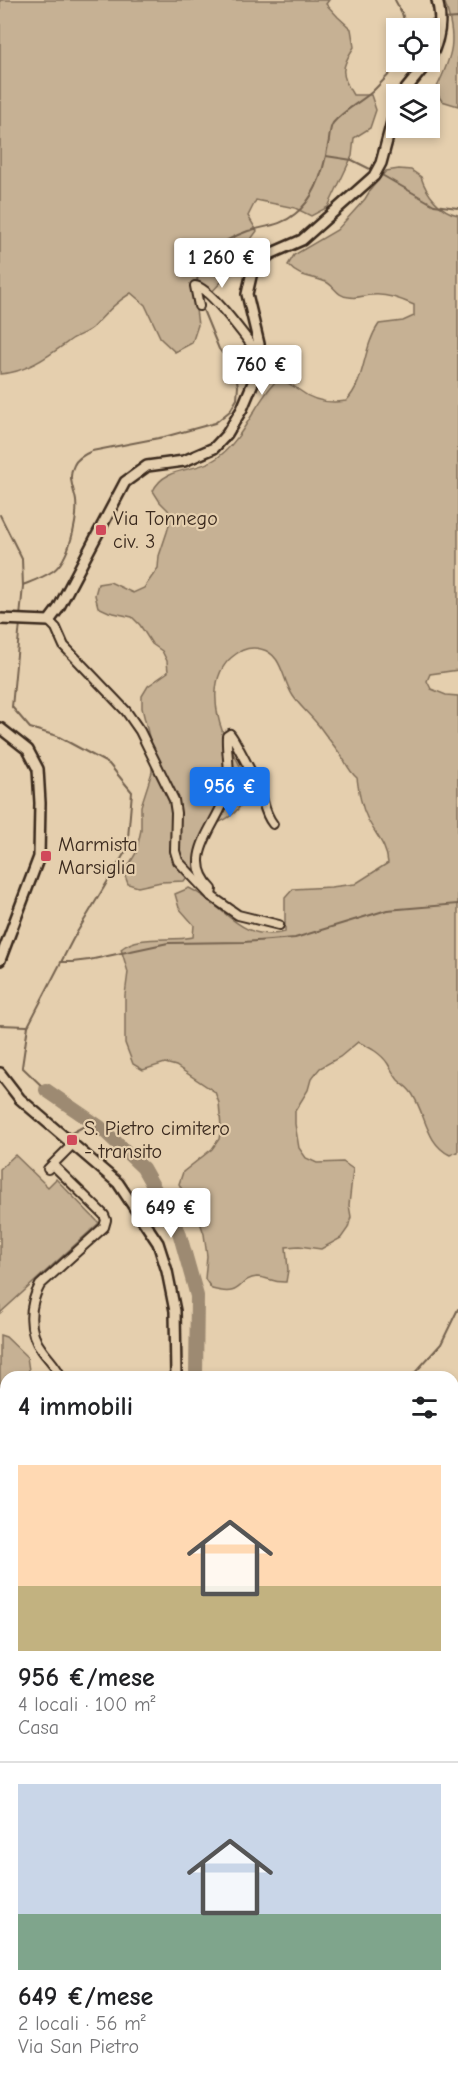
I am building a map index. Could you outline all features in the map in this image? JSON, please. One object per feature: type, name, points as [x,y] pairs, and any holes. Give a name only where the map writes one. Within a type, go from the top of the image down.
[{"type":"street","points":[[437,0],[441,12],[440,33]]},
{"type":"street","points":[[410,84],[419,72]]},
{"type":"street","points":[[0,619],[49,621],[58,609],[125,482],[147,466],[184,461],[214,448],[227,434],[242,409],[260,366],[259,344],[246,294],[252,272],[270,254],[302,240],[374,176],[381,163],[388,138]]},
{"type":"street","points":[[199,306],[195,286],[204,288],[213,297],[260,356]]},
{"type":"street","points":[[49,621],[56,628],[64,646],[126,711],[140,731],[174,800],[175,851],[178,861],[211,896],[238,915],[279,925]]},
{"type":"street","points":[[0,728],[28,750],[38,769],[40,803],[39,857],[0,960]]},
{"type":"street","points":[[211,896],[212,889],[205,882],[201,873],[200,851],[203,838],[224,805],[229,786],[226,750],[227,736],[230,734],[234,737],[236,746],[257,784],[263,807],[273,824]]},
{"type":"street","points":[[0,1073],[20,1099],[118,1183],[158,1243],[167,1271],[174,1311],[176,1371]]},
{"type":"street","points":[[58,1371],[33,1334],[30,1318],[38,1290],[40,1285],[104,1227],[106,1220],[104,1215],[50,1167],[72,1145]]},
{"type":"shaded area","points":[[0,0],[329,0],[326,4],[351,29],[354,47],[345,65],[344,76],[353,95],[371,95],[376,110],[370,128],[354,138],[352,156],[328,207],[311,216],[295,208],[256,200],[248,216],[257,231],[243,250],[230,262],[224,279],[211,293],[195,302],[198,325],[192,343],[175,352],[161,339],[145,305],[131,293],[114,305],[92,328],[47,356],[20,370],[0,374]]},
{"type":"shaded area","points":[[444,0],[458,0],[458,106],[442,101],[438,84],[452,47]]},
{"type":"shaded area","points":[[411,170],[421,177],[435,201],[445,210],[458,215],[458,670],[430,674],[427,681],[431,689],[446,695],[458,696],[458,1152],[450,1155],[436,1144],[411,1091],[398,1080],[382,1057],[358,1042],[340,1057],[320,1068],[311,1079],[308,1090],[295,1111],[299,1148],[306,1158],[317,1163],[343,1162],[353,1169],[349,1205],[351,1217],[348,1228],[341,1238],[321,1249],[286,1247],[288,1270],[286,1282],[250,1278],[235,1290],[223,1291],[212,1289],[205,1279],[207,1256],[204,1234],[179,1184],[183,1172],[212,1149],[219,1139],[221,1127],[219,1103],[215,1092],[176,1066],[165,1063],[143,1070],[133,1064],[125,1043],[125,995],[128,972],[121,949],[128,944],[145,940],[193,937],[194,925],[179,908],[175,894],[189,888],[202,895],[243,927],[269,934],[285,932],[285,898],[293,889],[355,884],[388,863],[387,857],[364,810],[357,778],[319,726],[293,696],[274,656],[261,649],[249,648],[235,655],[225,664],[220,673],[216,693],[223,733],[240,765],[245,782],[245,791],[240,806],[227,818],[204,829],[197,864],[184,881],[161,882],[138,887],[128,884],[124,873],[136,853],[141,830],[141,806],[152,772],[152,749],[142,708],[142,696],[148,686],[168,672],[167,661],[162,651],[152,644],[132,617],[98,607],[95,595],[98,584],[110,582],[133,593],[144,588],[158,568],[159,556],[170,521],[168,510],[153,491],[158,483],[173,473],[209,463],[227,450],[277,380],[315,399],[327,402],[346,401],[357,384],[369,343],[379,324],[403,321],[414,316],[414,305],[383,295],[355,298],[345,296],[326,282],[302,275],[288,265],[294,255],[337,230],[386,171]]},
{"type":"shaded area","points":[[15,1155],[48,1187],[56,1179],[99,1223],[0,1313],[0,1169]]},
{"type":"shaded area","points":[[0,1335],[6,1337],[27,1357],[29,1371],[0,1371]]},
{"type":"waterway","points":[[395,0],[403,18]]},
{"type":"waterway","points":[[443,19],[458,18]]},
{"type":"waterway","points":[[197,282],[202,263],[214,249],[248,231],[284,221],[302,207],[314,191],[321,173],[333,123],[372,92],[391,72]]},
{"type":"waterway","points":[[326,156],[352,160],[374,171]]},
{"type":"waterway","points":[[380,174],[434,205],[458,208]]},
{"type":"waterway","points":[[23,585],[53,571],[59,566],[68,549],[74,529],[76,509],[71,474],[79,458],[92,451],[164,437],[215,423],[230,411],[237,399],[238,386],[235,370],[219,349],[201,305]]},
{"type":"waterway","points":[[0,515],[22,559],[23,586],[20,617]]},
{"type":"waterway","points":[[20,623],[12,707],[30,728],[57,736],[109,764],[132,792],[127,849],[73,939],[28,1026],[22,1067],[46,1090]]},
{"type":"waterway","points":[[62,962],[89,960],[168,943],[244,942],[295,938],[387,910],[458,904]]},
{"type":"waterway","points":[[0,1025],[27,1026]]},
{"type":"waterway","points":[[46,1090],[100,1127],[143,1168],[179,1232],[197,1296],[196,1371]]},
{"type":"waterway","points":[[68,1135],[92,1122]]},
{"type":"waterway","points":[[416,1371],[441,1344],[458,1309]]},
{"type":"place","name":"Via Tonnego civ. 3","points":[[101,530]]},
{"type":"place","name":"Marmista Marsiglia","points":[[46,856]]},
{"type":"place","name":"S. Pietro cimitero - transito","points":[[72,1140]]}]
